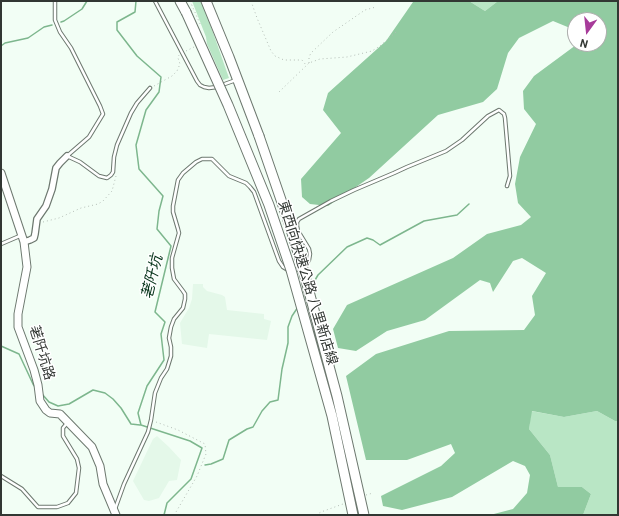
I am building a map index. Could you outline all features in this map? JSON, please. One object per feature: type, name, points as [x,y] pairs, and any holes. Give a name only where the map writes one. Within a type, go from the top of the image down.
[{"type":"highway","name":"東西向快速公路 八里新店線","points":[[180,1],[228,105],[269,205],[291,270],[332,416],[353,515]]},
{"type":"highway","name":"東西向快速公路 八里新店線","points":[[206,1],[259,136],[289,223],[337,396],[364,515]]},
{"type":"street","points":[[23,239],[30,240],[34,238],[38,216],[46,206],[52,189],[56,168],[67,156]]},
{"type":"street","name":"荖阡坑路","points":[[1,173],[23,239],[27,267],[18,314],[18,327],[34,370],[40,401],[50,413],[60,414],[92,447],[100,466],[103,484],[115,513]]},
{"type":"lane","points":[[55,1],[55,20],[60,32],[74,54],[103,114],[89,137],[67,156],[80,162],[99,176],[104,178],[111,176],[113,172],[117,145],[131,113],[137,103],[150,88]]},
{"type":"lane","points":[[155,1],[200,85],[204,88],[213,88],[237,79]]},
{"type":"lane","points":[[115,513],[124,484],[148,432],[155,393],[161,378],[167,369],[171,356],[171,327],[174,319],[182,308],[185,299],[185,294],[174,279],[172,268],[172,258],[178,232],[173,212],[178,180],[183,173],[196,162],[202,159],[212,159],[229,176],[246,183],[250,187],[254,192],[279,261],[287,270],[294,271],[306,265],[310,254],[309,249],[298,231],[297,222],[299,219],[354,190],[446,151],[462,140],[488,116],[499,110],[504,114],[505,118],[510,176],[507,186]]},
{"type":"lane","points":[[1,244],[23,239]]},
{"type":"lane","points":[[1,476],[22,489],[38,507],[57,507],[68,503],[76,493],[79,468],[77,459],[63,436],[63,428],[68,422]]},
{"type":"path","points":[[252,1],[257,18],[275,56],[284,60],[302,60],[307,65]]},
{"type":"path","points":[[309,63],[311,53],[333,32],[365,10],[376,7]]},
{"type":"path","points":[[279,92],[309,63],[320,59],[347,57],[372,51],[396,32]]},
{"type":"path","points":[[150,88],[164,81],[178,71],[180,64],[178,58],[179,55]]},
{"type":"path","points":[[37,224],[59,218],[103,201],[112,191],[116,176],[113,166]]},
{"type":"path","points":[[151,421],[178,430],[205,444],[206,454],[196,476],[176,512],[177,515]]},
{"type":"shaded area","points":[[193,284],[203,284],[203,287],[207,291],[225,297],[227,310],[264,314],[264,319],[271,321],[267,340],[209,334],[207,348],[182,344],[180,323],[189,308],[192,299]]},
{"type":"shaded area","points":[[157,436],[181,460],[177,480],[169,481],[159,498],[149,501],[144,500],[133,481],[153,439]]},
{"type":"green space","points":[[192,1],[202,1],[229,78],[223,80],[207,44],[206,37]]},
{"type":"green space","points":[[469,1],[498,1],[485,11]]},
{"type":"green space","points":[[469,1],[485,11],[498,1],[618,1],[618,421],[615,421],[597,411],[564,417],[532,411],[529,429],[550,455],[558,487],[582,487],[591,494],[583,515],[490,515],[513,509],[527,493],[530,475],[525,466],[513,461],[452,497],[402,510],[383,506],[381,496],[441,466],[455,453],[451,444],[407,460],[366,460],[346,376],[376,354],[449,331],[524,330],[535,315],[532,296],[546,273],[522,258],[513,261],[493,292],[490,283],[480,280],[425,320],[387,331],[356,351],[338,348],[333,329],[347,305],[453,258],[487,234],[521,225],[531,217],[518,203],[515,184],[520,157],[536,124],[524,109],[523,91],[534,76],[567,52],[607,52],[607,12],[567,12],[567,27],[553,21],[519,38],[508,53],[497,89],[483,102],[438,115],[369,178],[328,206],[310,204],[302,197],[301,179],[341,133],[323,110],[328,93],[386,41],[413,2]]},
{"type":"green space","points":[[531,411],[564,417],[597,411],[615,421],[618,421],[618,515],[583,515],[591,494],[582,487],[558,487],[550,455],[529,429]]},
{"type":"waterway","points":[[61,22],[82,9],[87,1]]},
{"type":"waterway","name":"荖阡坑","points":[[136,1],[135,12],[117,22],[117,30],[137,56],[161,77],[159,92],[146,110],[136,145],[139,169],[163,196],[159,211],[157,229],[171,246],[155,312],[165,322],[161,334],[164,360],[147,386],[138,413],[141,425],[190,441],[202,448],[191,479],[167,503],[164,515]]},
{"type":"waterway","points":[[1,46],[5,43],[28,38],[44,27],[52,25]]},
{"type":"waterway","points":[[311,287],[318,275],[347,247],[367,238],[380,245],[424,221],[457,215],[469,204]]},
{"type":"waterway","points":[[205,465],[223,459],[229,440],[253,427],[262,411],[270,402],[278,400],[282,369],[288,343],[288,327],[292,316],[298,307]]},
{"type":"waterway","points":[[1,346],[19,354],[35,387]]},
{"type":"waterway","points":[[42,394],[49,402],[58,406],[69,404],[93,390],[105,393],[121,408],[131,424],[140,425]]}]
